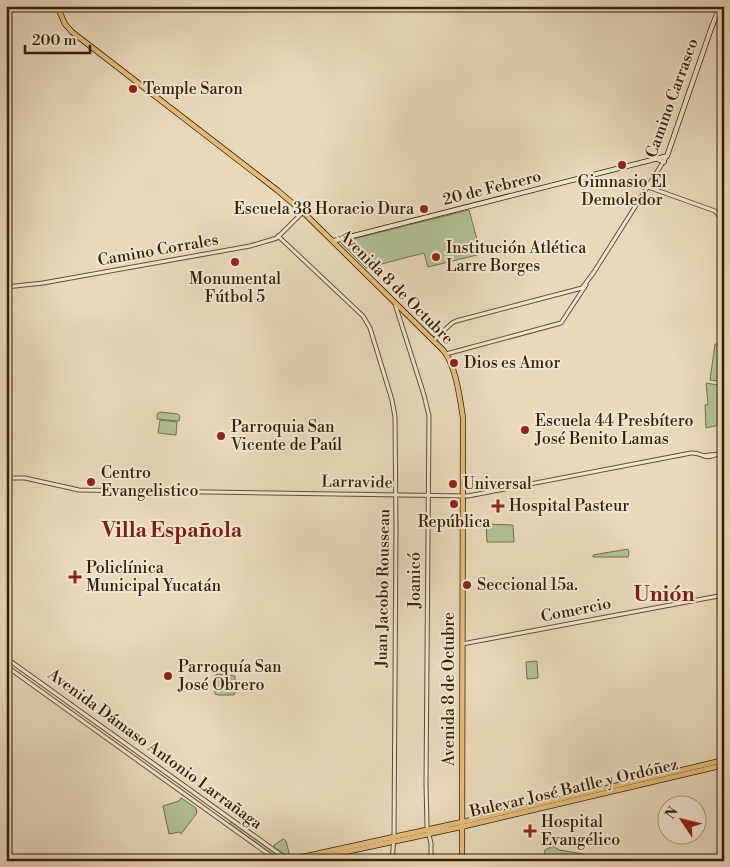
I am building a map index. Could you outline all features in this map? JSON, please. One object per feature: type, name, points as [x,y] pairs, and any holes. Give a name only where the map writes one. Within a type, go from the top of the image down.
[{"type":"main road","name":"Avenida 8 de Octubre","points":[[57,6],[72,32],[303,212],[446,354],[456,382],[463,418],[462,861]]},
{"type":"main road","name":"Camino Carrasco","points":[[667,156],[720,6]]},
{"type":"main road","name":"20 de Febrero","points":[[333,241],[667,156]]},
{"type":"main road","points":[[657,159],[664,162]]},
{"type":"main road","name":"Bulevar José Batlle y Ordóñez","points":[[428,832],[448,825],[461,825],[531,806],[724,760]]},
{"type":"main road","name":"Bulevar José Batlle y Ordóñez","points":[[288,860],[329,856],[348,847],[511,816],[724,765]]},
{"type":"main road","points":[[511,816],[531,808],[531,806]]},
{"type":"main road","name":"Bulevar José Batlle y Ordóñez","points":[[304,861],[370,847],[373,844],[393,839]]},
{"type":"street","name":"Camino Carrasco","points":[[446,354],[561,323],[667,156]]},
{"type":"street","points":[[648,187],[715,211],[724,221]]},
{"type":"street","name":"Camino Corrales","points":[[6,287],[43,283],[246,247],[278,236],[303,212]]},
{"type":"street","name":"Juan Jacobo Rousseau","points":[[278,236],[366,320],[392,400],[395,417],[396,495],[392,861]]},
{"type":"street","name":"Camino Carrasco","points":[[434,341],[456,321],[582,288],[594,272]]},
{"type":"street","name":"Joanicó","points":[[395,303],[424,395],[428,416],[426,776],[431,861]]},
{"type":"street","points":[[366,320],[368,329]]},
{"type":"street","name":"Larravide","points":[[6,478],[26,478],[79,490],[463,496],[480,495],[691,453],[708,457],[724,454]]},
{"type":"street","name":"Comercio","points":[[462,644],[724,595]]},
{"type":"street","name":"Avenida Dámaso Antonio Larrañaga","points":[[6,658],[288,860]]},
{"type":"street","name":"Avenida Dámaso Antonio Larrañaga","points":[[6,666],[278,861]]},
{"type":"green space","points":[[469,210],[481,254],[428,267],[424,253],[366,268],[341,243],[341,242]]},
{"type":"green space","points":[[715,344],[724,345],[724,382],[710,380]]},
{"type":"green space","points":[[706,383],[724,386],[724,424],[706,428],[705,405],[708,404]]},
{"type":"green space","points":[[160,412],[178,414],[180,416],[179,421],[157,419],[157,414]]},
{"type":"green space","points":[[160,420],[177,422],[176,435],[158,433]]},
{"type":"green space","points":[[486,524],[513,525],[514,542],[487,542]]},
{"type":"green space","points":[[628,549],[628,557],[593,557],[593,555]]},
{"type":"green space","points":[[537,661],[538,678],[527,679],[526,662]]},
{"type":"green space","points":[[217,674],[235,676],[234,695],[215,694],[215,676]]},
{"type":"green space","points":[[181,798],[196,808],[197,813],[181,834],[179,832],[169,834],[163,806],[179,801]]},
{"type":"green space","points":[[231,822],[284,859],[279,860],[231,825]]},
{"type":"green space","points":[[283,839],[286,841],[289,858],[274,847]]},
{"type":"green space","points":[[553,846],[559,850],[583,854],[583,856],[579,861],[562,861],[546,858],[544,855],[545,850]]},
{"type":"place","name":"Temple Saron","points":[[133,89]]},
{"type":"place","name":"Gimnasio El Demoledor","points":[[622,165]]},
{"type":"place","name":"Escuela 38 Horacio Dura","points":[[424,209]]},
{"type":"place","name":"Institución Atlética Larre Borges","points":[[436,257]]},
{"type":"place","name":"Monumental Fútbol 5","points":[[235,262]]},
{"type":"place","name":"Dios es Amor","points":[[454,363]]},
{"type":"place","name":"Escuela 44 Presbítero José Benito Lamas","points":[[525,430]]},
{"type":"place","name":"Parroquia San Vicente de Paúl","points":[[221,436]]},
{"type":"place","name":"Centro Evangelistico","points":[[91,482]]},
{"type":"place","name":"Universal","points":[[453,484]]},
{"type":"place","name":"República","points":[[454,504]]},
{"type":"place","name":"Hospital Pasteur","points":[[498,506]]},
{"type":"place","name":"Policlínica Municipal Yucatán","points":[[75,577]]},
{"type":"place","name":"Seccional 15a.","points":[[467,585]]},
{"type":"place","name":"Parroquía San José Obrero","points":[[168,676]]},
{"type":"place","name":"Hospital Evangélico","points":[[530,831]]},
{"type":"district","name":"Villa Española","points":[[172,531]]},
{"type":"district","name":"Unión","points":[[664,595]]}]
